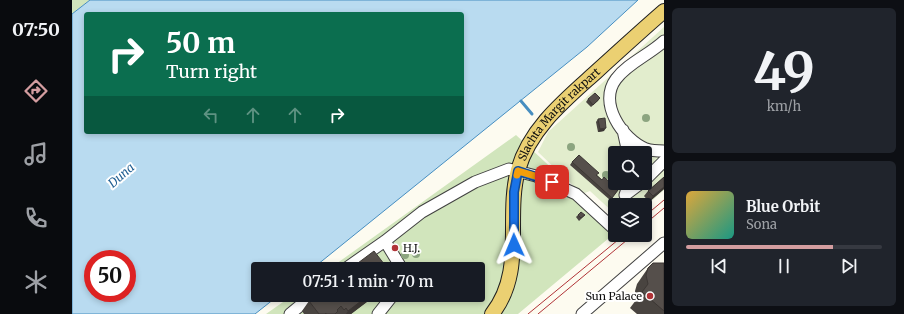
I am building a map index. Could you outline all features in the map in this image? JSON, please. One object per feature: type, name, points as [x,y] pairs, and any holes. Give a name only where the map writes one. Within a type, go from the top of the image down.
[{"type":"main road","name":"Slachta Margit rakpart","points":[[492,314],[504,294],[510,273],[514,245],[514,192],[518,171],[534,135],[547,119],[664,11]]},
{"type":"street","points":[[664,42],[653,52],[626,69],[615,80],[610,91],[610,103],[614,117],[623,130],[645,149],[664,151]]},
{"type":"street","points":[[623,130],[626,146]]},
{"type":"street","points":[[652,173],[664,161]]},
{"type":"street","points":[[355,262],[422,212],[475,182],[500,171],[509,169],[552,182],[576,194],[608,223]]},
{"type":"street","points":[[627,190],[625,195],[632,190]]},
{"type":"street","points":[[385,241],[398,262]]},
{"type":"street","points":[[582,314],[664,243]]},
{"type":"street","points":[[648,257],[660,266]]},
{"type":"street","points":[[290,314],[305,302]]},
{"type":"street","points":[[378,314],[387,302]]},
{"type":"green space","points":[[72,0],[90,0],[72,14]]},
{"type":"green space","points":[[664,27],[664,190],[652,201],[652,198],[608,198],[608,208],[590,191],[582,194],[538,152],[548,132]]},
{"type":"green space","points":[[516,135],[608,220],[608,239],[518,314],[266,314],[283,302],[485,302],[485,262],[339,262]]},
{"type":"water","name":"Duna","points":[[90,0],[638,0],[587,47],[321,262],[251,262],[251,302],[270,302],[255,314],[72,314],[72,14]]},
{"type":"building","points":[[595,93],[600,98],[593,105],[588,99]]},
{"type":"building","points":[[605,118],[606,128],[600,129],[598,119]]},
{"type":"building","points":[[579,155],[599,173],[596,175],[602,180],[604,177],[608,181],[608,190],[618,190],[612,198],[572,162]]},
{"type":"building","points":[[664,177],[664,187],[653,196],[648,191],[652,190],[652,188]]},
{"type":"building","points":[[581,212],[585,215],[581,218],[578,215]]},
{"type":"building","points":[[374,251],[383,262],[359,262]]},
{"type":"building","points":[[653,263],[664,263],[664,311],[642,292],[648,284],[646,275],[648,268]]},
{"type":"building","points":[[310,302],[360,302],[348,311],[346,308],[344,310],[341,306],[335,314],[319,314]]},
{"type":"waterway","points":[[521,101],[532,114]]},
{"type":"tram line","points":[[652,210],[664,200]]},
{"type":"tram line","points":[[652,218],[664,208]]},
{"type":"tram line","points":[[528,314],[615,242]]},
{"type":"tram line","points":[[538,314],[625,242]]},
{"type":"slow traffic","points":[[517,175],[518,171],[535,176]]},
{"type":"place","name":"H.J.","points":[[395,248]]},
{"type":"place","name":"Sun Palace","points":[[650,296]]},
{"type":"route","points":[[514,245],[514,192],[518,171],[552,182]]}]
